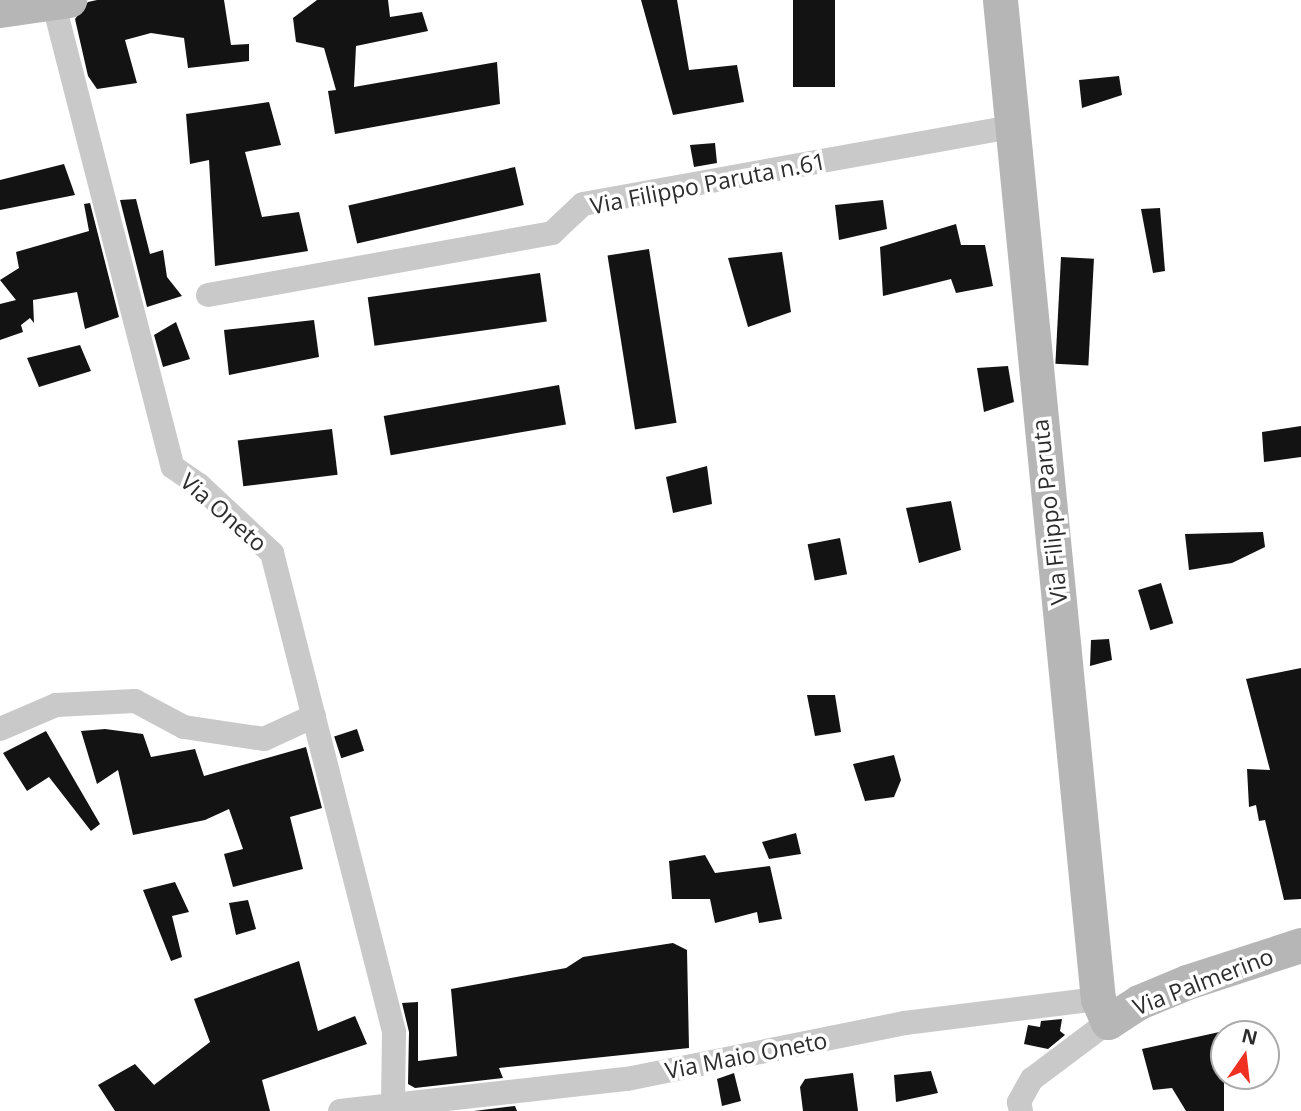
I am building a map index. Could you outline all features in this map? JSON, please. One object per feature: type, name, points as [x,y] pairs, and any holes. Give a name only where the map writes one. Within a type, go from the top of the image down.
[{"type":"street","name":"Via Filippo Paruta","points":[[1000,0],[1103,1010]]},
{"type":"street","points":[[0,10],[62,2]]},
{"type":"street","name":"Via Oneto","points":[[62,2],[173,467],[199,485],[272,553],[394,1032],[393,1104]]},
{"type":"street","name":"Via Filippo Paruta n.61","points":[[208,295],[552,233],[583,204],[1011,127]]},
{"type":"street","points":[[0,729],[56,705],[135,701],[184,727],[264,739],[314,716]]},
{"type":"street","name":"Via Palmerino","points":[[1103,1010],[1139,1002],[1187,982],[1301,945]]},
{"type":"street","points":[[1021,1111],[1019,1102],[1032,1079],[1103,1010]]},
{"type":"street","name":"Via Maio Oneto","points":[[340,1111],[626,1079],[905,1023],[1103,1010]]},
{"type":"building","points":[[224,0],[231,45],[249,44],[249,61],[188,68],[184,38],[151,33],[125,40],[137,83],[97,89],[88,76],[75,19],[88,2]]},
{"type":"building","points":[[317,0],[388,0],[390,17],[422,12],[428,31],[356,46],[354,87],[497,62],[500,104],[335,134],[328,91],[336,90],[324,48],[296,42],[293,18]]},
{"type":"building","points":[[641,0],[677,0],[689,70],[737,65],[744,102],[673,115]]},
{"type":"building","points":[[793,0],[835,0],[835,87],[793,87]]},
{"type":"building","points":[[1119,76],[1122,95],[1082,108],[1079,80]]},
{"type":"building","points":[[269,102],[281,145],[245,152],[262,217],[299,212],[308,251],[215,266],[209,160],[190,164],[186,114]]},
{"type":"building","points":[[715,143],[717,163],[694,167],[690,145]]},
{"type":"building","points":[[64,164],[75,195],[0,210],[0,180]]},
{"type":"building","points":[[515,167],[524,205],[357,243],[348,205]]},
{"type":"building","points":[[136,199],[150,254],[163,250],[167,277],[182,296],[147,307],[120,200]]},
{"type":"building","points":[[883,200],[887,229],[839,240],[835,205]]},
{"type":"building","points":[[90,203],[119,317],[85,329],[77,292],[33,300],[34,323],[30,318],[21,325],[23,332],[0,340],[0,304],[16,300],[0,280],[19,268],[16,252],[89,231],[84,204]]},
{"type":"building","points":[[1160,208],[1165,271],[1153,273],[1141,209]]},
{"type":"building","points":[[956,224],[961,245],[985,245],[993,286],[956,293],[951,279],[883,296],[880,247]]},
{"type":"building","points":[[649,249],[677,423],[635,429],[608,256]]},
{"type":"building","points":[[782,252],[791,312],[748,327],[728,258]]},
{"type":"building","points":[[1061,257],[1094,259],[1088,366],[1055,364]]},
{"type":"building","points":[[540,273],[547,322],[375,346],[368,297]]},
{"type":"building","points":[[314,320],[319,357],[229,375],[224,330]]},
{"type":"building","points":[[176,322],[190,359],[163,367],[154,335]]},
{"type":"building","points":[[80,345],[91,371],[39,387],[27,358]]},
{"type":"building","points":[[1008,366],[1014,402],[984,412],[977,368]]},
{"type":"building","points":[[559,385],[566,424],[391,455],[384,416]]},
{"type":"building","points":[[1301,426],[1301,457],[1264,462],[1262,432]]},
{"type":"building","points":[[332,429],[338,475],[243,486],[238,441]]},
{"type":"building","points":[[707,466],[712,504],[673,513],[666,477]]},
{"type":"building","points":[[951,501],[961,550],[919,563],[906,508]]},
{"type":"building","points":[[1263,532],[1265,547],[1232,563],[1189,570],[1185,534]]},
{"type":"building","points":[[840,538],[847,574],[815,581],[808,544]]},
{"type":"building","points":[[1161,583],[1173,623],[1150,630],[1138,590]]},
{"type":"building","points":[[1109,639],[1112,660],[1090,666],[1091,640]]},
{"type":"building","points":[[1301,668],[1301,899],[1284,900],[1265,820],[1259,821],[1256,805],[1249,807],[1247,769],[1270,770],[1246,679]]},
{"type":"building","points":[[807,695],[835,695],[841,732],[815,736]]},
{"type":"building","points":[[105,729],[143,734],[151,757],[195,749],[204,776],[306,747],[322,808],[290,817],[303,869],[233,887],[224,854],[243,849],[229,809],[205,820],[133,835],[118,770],[97,784],[81,731]]},
{"type":"building","points":[[357,729],[364,751],[341,758],[334,736]]},
{"type":"building","points":[[46,731],[100,824],[91,831],[49,777],[27,791],[3,753]]},
{"type":"building","points":[[894,755],[901,780],[894,797],[865,801],[853,764]]},
{"type":"building","points":[[796,833],[801,854],[769,859],[762,842]]},
{"type":"building","points":[[705,855],[715,873],[770,866],[782,919],[759,923],[757,912],[715,923],[710,899],[672,899],[669,861]]},
{"type":"building","points":[[175,882],[189,912],[172,916],[182,957],[171,961],[143,890]]},
{"type":"building","points":[[248,900],[256,929],[236,935],[229,903]]},
{"type":"building","points":[[673,943],[687,950],[689,1048],[499,1068],[503,1078],[415,1088],[408,1084],[409,1032],[402,1003],[418,1002],[418,1061],[457,1056],[451,989],[566,968],[583,957]]},
{"type":"building","points":[[299,961],[318,1031],[355,1016],[367,1044],[262,1080],[270,1111],[115,1111],[98,1085],[135,1064],[154,1085],[210,1042],[194,999]]},
{"type":"building","points":[[1062,1019],[1060,1031],[1065,1035],[1048,1049],[1024,1044],[1028,1025],[1040,1027],[1041,1021]]},
{"type":"building","points":[[1210,1034],[1210,1090],[1224,1090],[1224,1111],[1186,1111],[1172,1088],[1153,1090],[1142,1049]]},
{"type":"building","points":[[931,1071],[938,1093],[896,1102],[894,1075]]},
{"type":"building","points":[[734,1073],[741,1101],[722,1106],[717,1079]]},
{"type":"building","points":[[853,1073],[858,1111],[803,1111],[800,1087],[805,1079]]},
{"type":"building","points":[[515,1106],[517,1111],[474,1111]]}]
